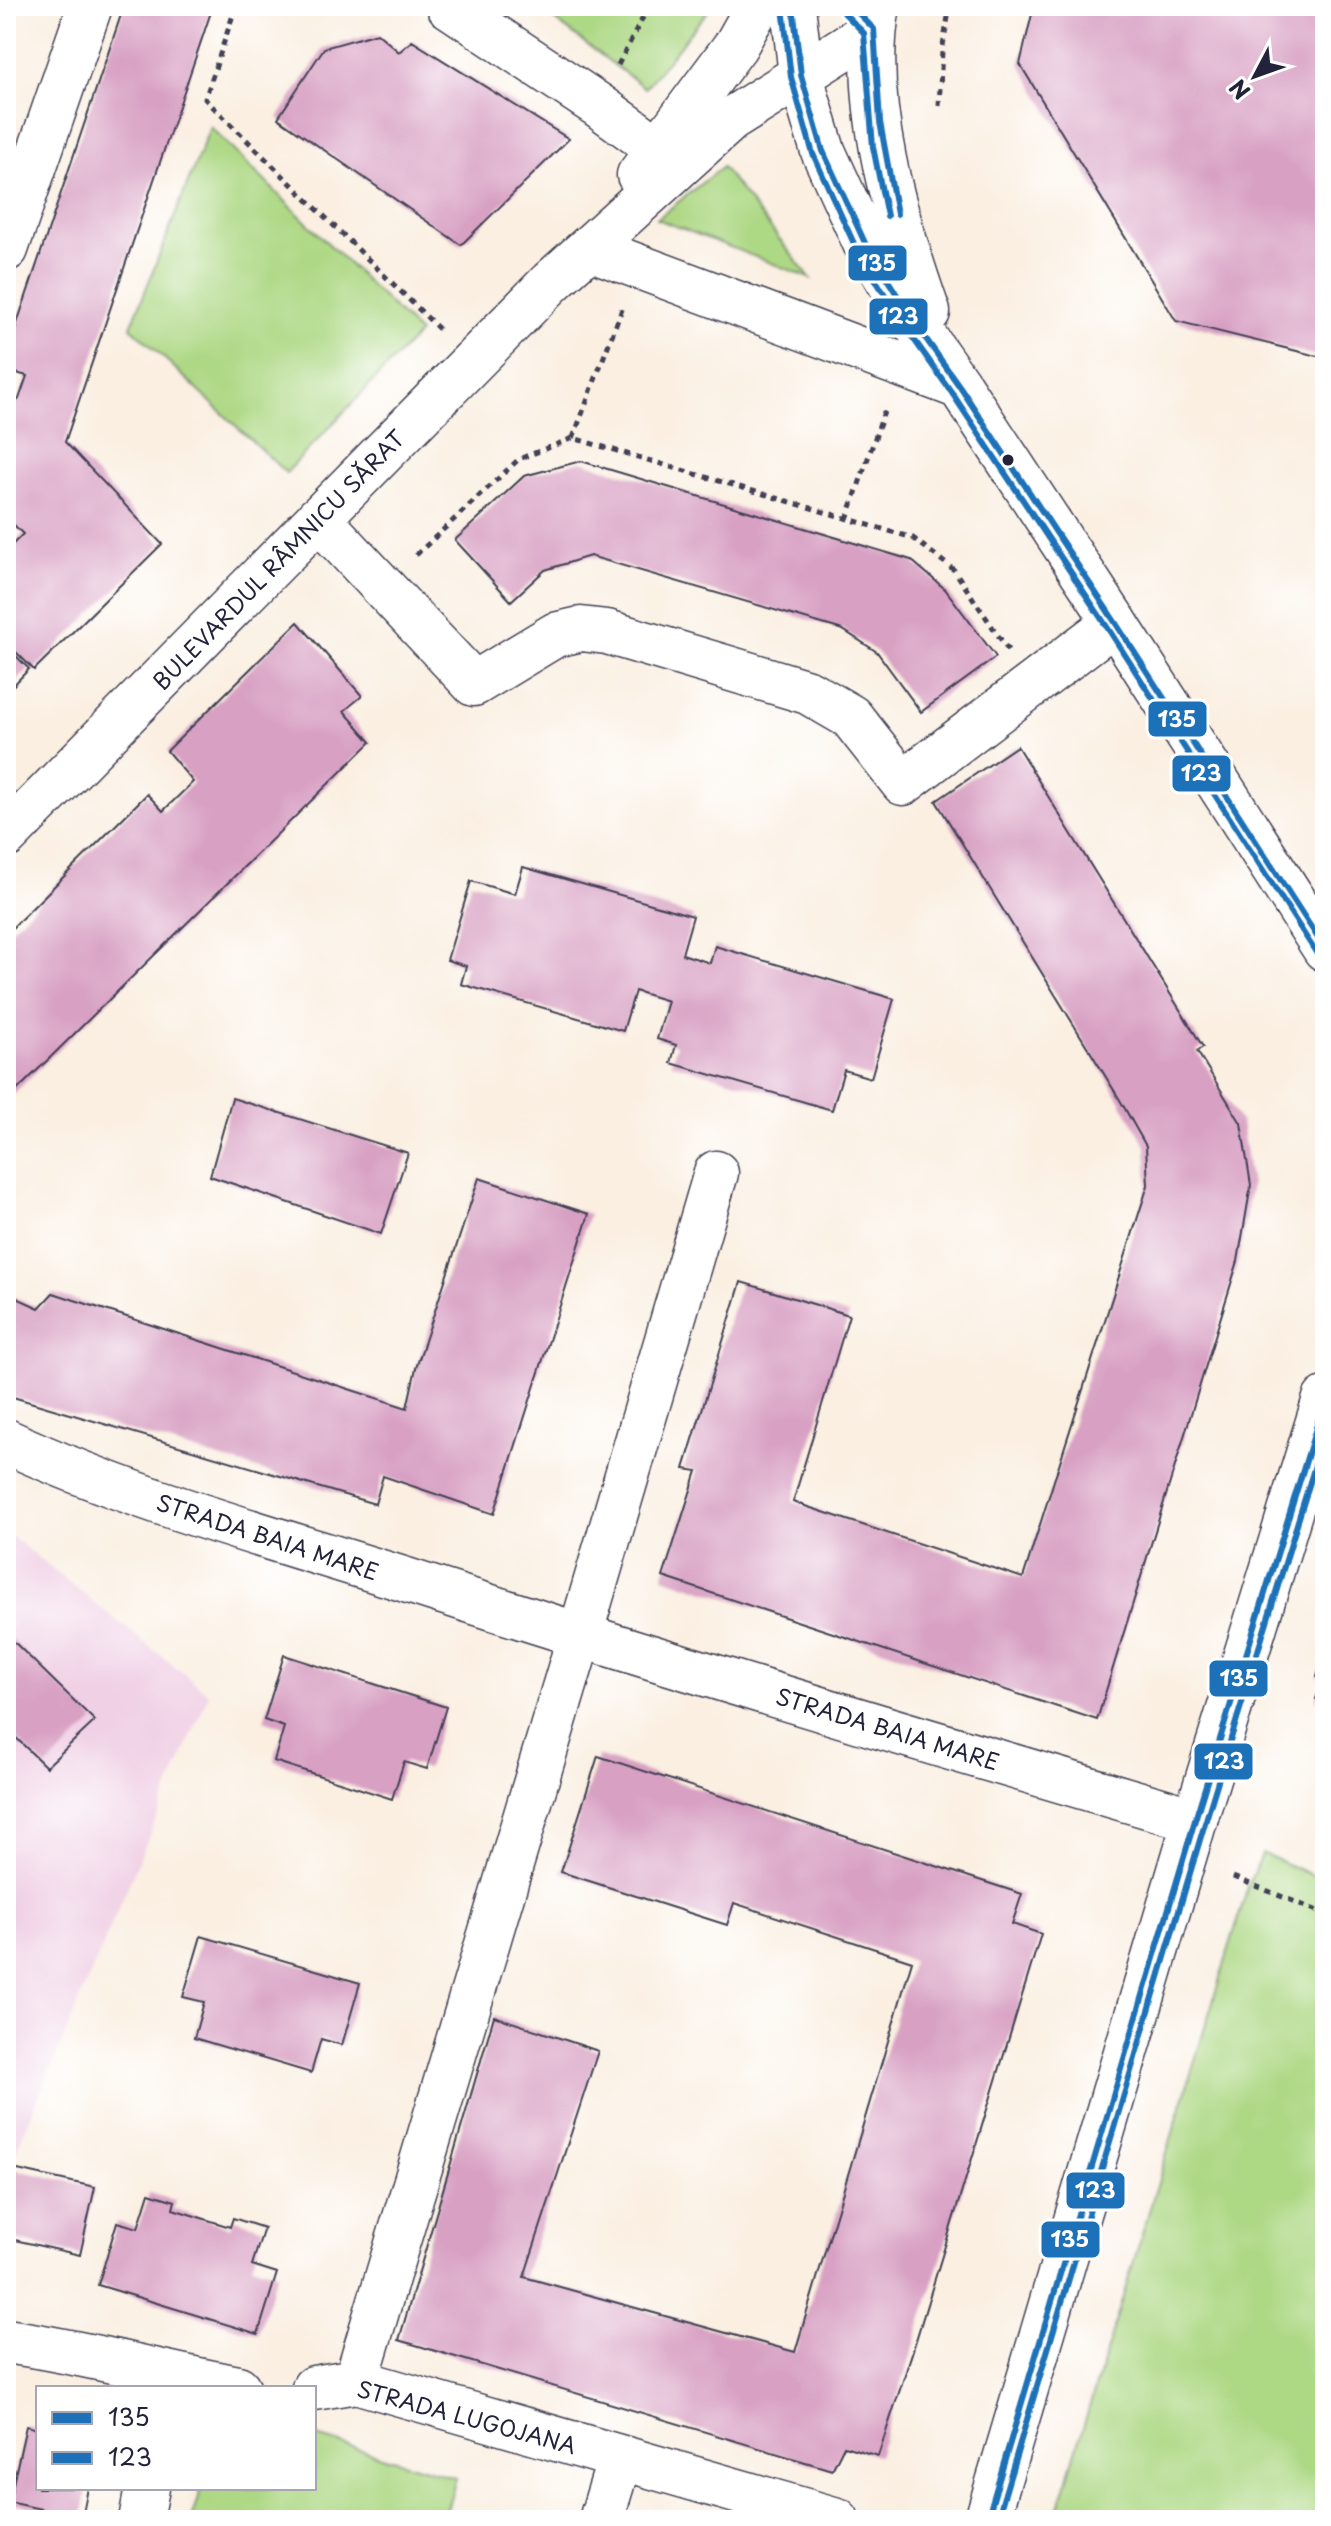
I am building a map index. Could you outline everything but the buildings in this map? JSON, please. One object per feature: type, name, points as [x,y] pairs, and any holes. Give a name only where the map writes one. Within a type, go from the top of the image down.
[{"type":"street","points":[[6,249],[90,6]]},
{"type":"street","points":[[449,6],[660,150]]},
{"type":"street","name":"BULEVARDUL RÂMNICU SĂRAT","points":[[551,282],[660,150],[736,45],[758,6]]},
{"type":"street","points":[[793,6],[801,75],[823,151],[865,243],[912,319],[1115,622],[1325,949]]},
{"type":"street","points":[[868,14],[876,98],[890,188],[929,314],[960,387]]},
{"type":"street","name":"BULEVARDUL RÂMNICU SĂRAT","points":[[6,836],[551,282],[730,120],[801,75],[868,14]]},
{"type":"street","points":[[589,248],[960,387]]},
{"type":"street","points":[[318,518],[474,684],[555,635],[581,629],[607,632],[808,692],[851,717],[903,783],[1115,622]]},
{"type":"street","points":[[335,2385],[580,1635],[716,1173]]},
{"type":"street","points":[[987,2520],[1195,1820],[1325,1399]]},
{"type":"street","name":"STRADA BAIA MARE","points":[[6,1441],[49,1461],[144,1496],[580,1635],[1195,1820]]},
{"type":"street","points":[[6,2341],[73,2351],[170,2382],[215,2386]]},
{"type":"street","name":"STRADA LUGOJANA","points":[[335,2385],[620,2458],[837,2520]]},
{"type":"street","points":[[601,2520],[620,2458]]},
{"type":"street","points":[[141,2520],[147,2490]]},
{"type":"path","points":[[236,6],[205,99],[472,361]]},
{"type":"path","points":[[598,105],[649,6]]},
{"type":"path","points":[[939,106],[942,51],[950,6]]},
{"type":"path","points":[[573,438],[637,266]]},
{"type":"path","points":[[847,519],[901,365]]},
{"type":"path","points":[[383,586],[519,459],[573,438],[913,538],[954,570],[1032,685]]},
{"type":"path","points":[[1233,1877],[1325,1914]]},
{"type":"shaded area","points":[[6,1532],[209,1694],[6,2174]]},
{"type":"green space","points":[[536,6],[712,6],[645,88]]},
{"type":"green space","points":[[210,127],[419,333],[286,473],[131,327]]},
{"type":"green space","points":[[722,167],[810,278],[657,219]]},
{"type":"green space","points":[[1262,1853],[1325,1881],[1325,2520],[1055,2520],[1249,1883]]},
{"type":"green space","points":[[316,2437],[456,2478],[444,2520],[191,2520],[200,2490],[316,2490]]},
{"type":"transit line","name":"135","points":[[793,6],[801,75],[823,151],[865,243],[912,319],[1115,622],[1325,949]]},
{"type":"transit line","name":"135","points":[[851,6],[874,29],[880,122],[897,214]]},
{"type":"transit line","name":"123","points":[[783,7],[791,77],[813,154],[856,248],[903,324],[1107,627],[1317,954]]},
{"type":"transit line","name":"123","points":[[844,13],[864,33],[873,147],[887,216]]},
{"type":"transit line","name":"135","points":[[987,2520],[1195,1820],[1325,1399]]},
{"type":"transit line","name":"123","points":[[997,2520],[1325,1433]]}]
